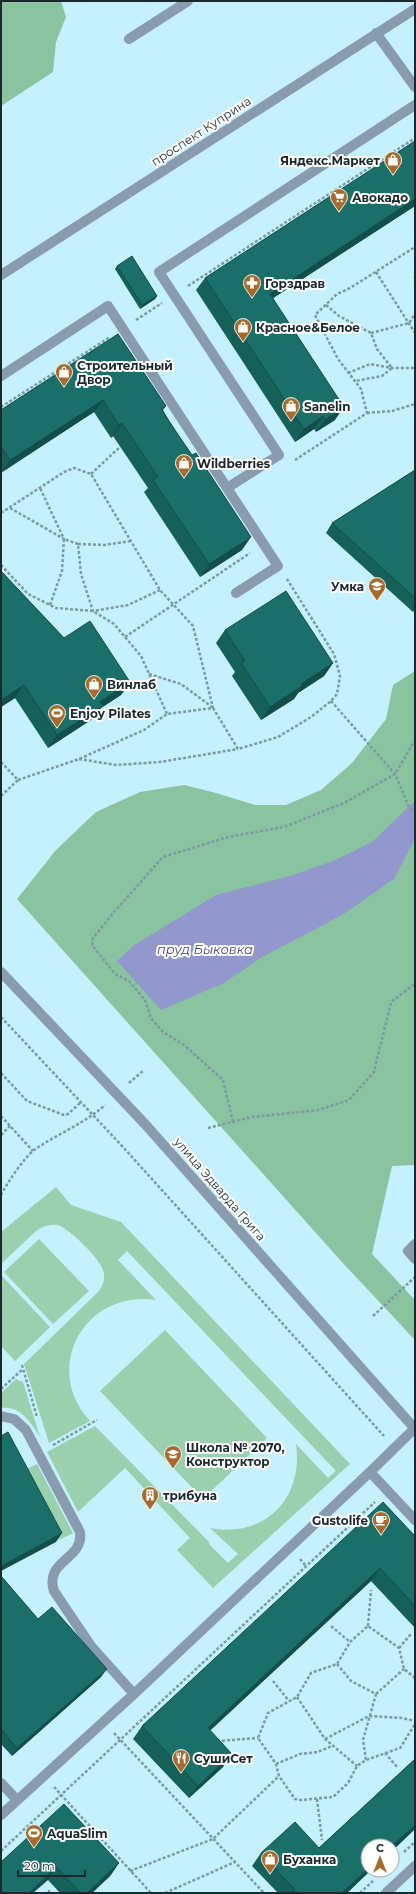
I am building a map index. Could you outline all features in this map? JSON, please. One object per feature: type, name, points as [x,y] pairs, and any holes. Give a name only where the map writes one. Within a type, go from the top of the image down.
[{"type":"street","points":[[130,39],[188,1]]},
{"type":"street","name":"проспект Куприна","points":[[1,275],[415,9]]},
{"type":"street","points":[[376,34],[415,87]]},
{"type":"street","points":[[227,488],[279,455],[159,272],[415,105]]},
{"type":"street","points":[[1,376],[108,306],[278,566],[236,593]]},
{"type":"street","name":"улица Эдварда Грига","points":[[1,972],[145,1124],[415,1429]]},
{"type":"street","points":[[415,1244],[408,1251],[415,1259]]},
{"type":"street","points":[[1,1416],[14,1419],[21,1424],[77,1526],[81,1538],[76,1550],[54,1572],[52,1581],[54,1591],[91,1646],[134,1694]]},
{"type":"street","points":[[1,1815],[104,1722],[415,1429]]},
{"type":"street","points":[[370,1472],[415,1520]]},
{"type":"street","points":[[1,1783],[17,1800]]},
{"type":"street","points":[[386,1893],[415,1866]]},
{"type":"path","points":[[1,407],[415,138]]},
{"type":"path","points":[[367,413],[361,390],[338,359],[315,315],[337,294],[376,272],[415,247]]},
{"type":"path","points":[[376,272],[415,333]]},
{"type":"path","points":[[415,276],[415,286]]},
{"type":"path","points":[[326,305],[339,316],[371,333],[377,349],[392,368]]},
{"type":"path","points":[[371,333],[409,323],[415,314]]},
{"type":"path","points":[[348,373],[370,364],[392,368],[415,368]]},
{"type":"path","points":[[355,381],[382,376],[392,368]]},
{"type":"path","points":[[304,454],[367,413],[392,411],[415,404]]},
{"type":"path","points":[[90,474],[128,442]]},
{"type":"path","points":[[1,513],[64,472],[74,468],[90,474],[160,590],[193,626],[213,708],[238,748]]},
{"type":"path","points":[[40,488],[64,538],[62,571],[50,605]]},
{"type":"path","points":[[10,508],[64,538],[78,544],[105,545],[131,541]]},
{"type":"path","points":[[78,544],[81,574],[93,611],[114,624],[142,656],[167,714]]},
{"type":"path","points":[[126,637],[264,544]]},
{"type":"path","points":[[1,565],[28,594],[56,608],[93,611],[128,605],[160,590]]},
{"type":"path","points":[[78,759],[116,765],[160,762],[238,748],[278,737],[311,717],[331,701],[337,694],[340,676],[334,654],[278,566]]},
{"type":"path","points":[[149,674],[181,684],[213,708]]},
{"type":"path","points":[[331,701],[395,774],[409,807],[415,814]]},
{"type":"path","points":[[1,796],[18,780],[78,759],[144,730],[167,714],[213,708]]},
{"type":"path","points":[[233,1122],[223,1080],[184,1046],[163,1032],[151,1018],[145,1000],[129,981],[115,974],[92,945],[94,938],[114,912],[163,857],[228,837],[284,827],[344,803],[395,774],[415,740]]},
{"type":"path","points":[[1,762],[18,780]]},
{"type":"path","points":[[208,1128],[252,1117],[318,1110],[349,1100],[374,1072],[391,1002],[415,984]]},
{"type":"path","points":[[1,1017],[94,1115],[396,1448]]},
{"type":"path","points":[[1,1073],[27,1101],[64,1115],[68,1114],[81,1102]]},
{"type":"path","points":[[1,1195],[6,1185],[33,1151],[94,1115]]},
{"type":"path","points":[[1,1116],[33,1151]]},
{"type":"path","points":[[1,1135],[10,1126]]},
{"type":"path","points":[[373,1316],[415,1277]]},
{"type":"path","points":[[1,1389],[22,1367],[38,1419]]},
{"type":"path","points":[[38,1453],[97,1420]]},
{"type":"path","points":[[1,1851],[374,1502],[380,1507]]},
{"type":"path","points":[[258,1738],[268,1713],[296,1697],[311,1673],[337,1664],[350,1642],[368,1626],[371,1590]]},
{"type":"path","points":[[331,1626],[350,1642]]},
{"type":"path","points":[[368,1626],[399,1648],[404,1669],[415,1678]]},
{"type":"path","points":[[399,1648],[411,1634]]},
{"type":"path","points":[[337,1664],[351,1681],[376,1694]]},
{"type":"path","points":[[366,1760],[363,1740],[376,1694],[404,1669]]},
{"type":"path","points":[[273,1681],[289,1701]]},
{"type":"path","points":[[296,1697],[324,1739],[357,1766]]},
{"type":"path","points":[[324,1739],[369,1716],[402,1718],[415,1721]]},
{"type":"path","points":[[104,1722],[264,1893]]},
{"type":"path","points":[[258,1738],[276,1764],[279,1776],[295,1799],[317,1799],[332,1797],[348,1783],[357,1766],[366,1760],[400,1748],[415,1724]]},
{"type":"path","points":[[211,1741],[258,1738]]},
{"type":"path","points":[[276,1764],[300,1754],[318,1752],[332,1746]]},
{"type":"path","points":[[385,1753],[398,1768]]},
{"type":"path","points":[[44,1776],[151,1893]]},
{"type":"path","points":[[130,1870],[213,1839],[279,1776]]},
{"type":"path","points":[[317,1799],[322,1840]]},
{"type":"path","points":[[165,1893],[235,1862]]},
{"type":"green space","points":[[1,1],[61,1],[66,17],[56,42],[53,72],[1,106]]},
{"type":"green space","points":[[415,671],[415,1165],[392,1166],[372,1254],[415,1300],[415,1340],[341,1261],[17,899],[56,850],[96,812],[140,792],[184,785],[255,805],[286,805],[321,790],[352,763],[386,719],[393,685]]},
{"type":"green space","points":[[56,1187],[71,1205],[121,1222],[350,1464],[213,1588],[177,1550],[190,1538],[125,1468],[78,1512],[47,1452],[95,1426],[228,1563],[238,1554],[210,1528],[230,1530],[248,1527],[263,1520],[277,1510],[287,1497],[294,1481],[297,1463],[296,1444],[328,1478],[336,1471],[127,1251],[118,1260],[156,1300],[131,1300],[109,1307],[91,1319],[78,1336],[71,1357],[70,1378],[76,1400],[90,1421],[49,1443],[24,1364],[99,1291],[104,1282],[104,1273],[101,1265],[83,1244],[68,1231],[57,1225],[46,1226],[36,1231],[1,1264],[1,1232]]},
{"type":"green space","points":[[39,1239],[89,1291],[53,1324],[4,1272]]},
{"type":"green space","points":[[1,1275],[50,1327],[15,1361],[1,1346]]},
{"type":"green space","points":[[165,1330],[267,1438],[203,1499],[100,1391]]},
{"type":"green space","points":[[16,1379],[23,1382],[40,1437],[25,1416],[20,1412],[14,1409],[1,1408],[1,1393]]},
{"type":"green space","points":[[37,1464],[73,1533],[59,1540],[22,1471]]},
{"type":"water","name":"пруд Быковка","points":[[415,801],[415,839],[394,879],[342,915],[262,957],[224,983],[161,1010],[117,961],[133,946],[216,895],[290,876],[333,861],[372,842]]},
{"type":"building","points":[[415,141],[415,199],[270,294],[344,407],[325,420],[323,416],[304,429],[205,278]]},
{"type":"building","points":[[132,256],[157,296],[142,305],[117,266]]},
{"type":"building","points":[[118,334],[166,406],[161,409],[192,455],[196,453],[251,537],[209,564],[153,480],[158,477],[122,423],[119,425],[103,400],[10,460],[1,446],[1,410]]},
{"type":"building","points":[[415,470],[415,598],[332,523]]},
{"type":"building","points":[[1,571],[64,638],[90,621],[130,682],[100,702],[103,706],[57,735],[24,685],[1,700]]},
{"type":"building","points":[[286,591],[333,663],[270,707],[241,663],[245,661],[225,630]]},
{"type":"building","points":[[8,1432],[62,1533],[1,1566],[1,1436]]},
{"type":"building","points":[[383,1502],[415,1536],[415,1606],[380,1568],[208,1728],[232,1754],[198,1786],[142,1726]]},
{"type":"building","points":[[1,1576],[38,1619],[52,1607],[107,1669],[17,1748],[1,1729]]},
{"type":"building","points":[[415,1759],[415,1825],[400,1839],[360,1838],[360,1876],[342,1893],[298,1893],[261,1853],[295,1822],[319,1848]]},
{"type":"building","points":[[64,1804],[119,1863],[87,1893],[81,1893],[56,1867],[29,1893],[1,1893],[1,1862]]},
{"type":"place","name":"Яндекс.Маркет","points":[[393,175]]},
{"type":"place","name":"Авокадо","points":[[339,212]]},
{"type":"place","name":"Горздрав","points":[[252,298]]},
{"type":"place","name":"Красное&Белое","points":[[243,342]]},
{"type":"place","name":"Строительный Двор","points":[[64,387]]},
{"type":"place","name":"Sanelin","points":[[291,421]]},
{"type":"place","name":"Wildberries","points":[[184,478]]},
{"type":"place","name":"Умка","points":[[377,601]]},
{"type":"place","name":"Винлаб","points":[[94,699]]},
{"type":"place","name":"Enjoy Pilates","points":[[57,728]]},
{"type":"place","name":"Школа № 2070, Конструктор","points":[[173,1469]]},
{"type":"place","name":"трибуна","points":[[150,1510]]},
{"type":"place","name":"Gustolife","points":[[381,1535]]},
{"type":"place","name":"СушиСет","points":[[181,1773]]},
{"type":"place","name":"AquaSlim","points":[[34,1848]]},
{"type":"place","name":"Буханка","points":[[270,1874]]}]
